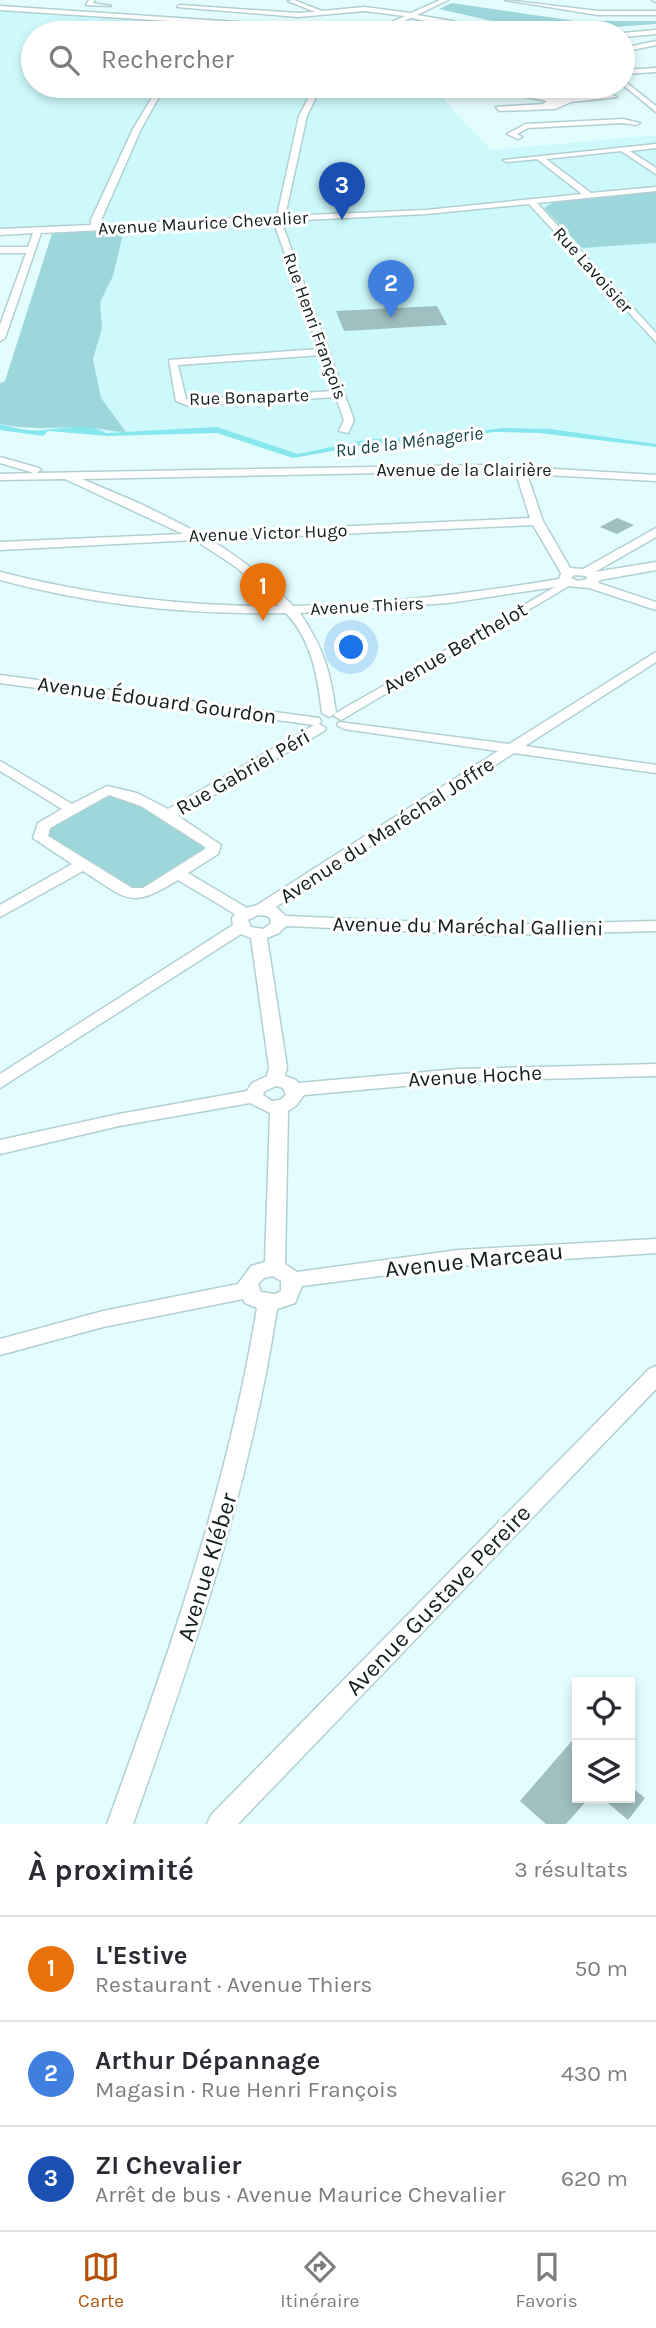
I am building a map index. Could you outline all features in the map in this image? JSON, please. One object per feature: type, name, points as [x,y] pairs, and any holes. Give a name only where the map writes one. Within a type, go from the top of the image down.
[{"type":"street","points":[[3,8],[16,0]]},
{"type":"street","points":[[92,0],[88,4],[114,5]]},
{"type":"street","points":[[226,0],[253,10]]},
{"type":"street","points":[[399,21],[445,0]]},
{"type":"street","points":[[508,0],[595,13],[656,13]]},
{"type":"street","points":[[613,3],[620,0]]},
{"type":"street","points":[[292,1],[324,13]]},
{"type":"street","points":[[180,7],[298,15],[364,9],[443,21]]},
{"type":"street","points":[[3,8],[208,21]]},
{"type":"street","points":[[315,13],[353,19]]},
{"type":"street","points":[[635,34],[656,32]]},
{"type":"street","points":[[635,47],[656,43]]},
{"type":"street","points":[[635,72],[656,71]]},
{"type":"street","points":[[635,92],[656,110]]},
{"type":"street","points":[[638,95],[656,94]]},
{"type":"street","points":[[95,228],[94,220],[137,129],[155,98]]},
{"type":"street","points":[[278,220],[311,98]]},
{"type":"street","points":[[539,98],[554,101],[573,124]]},
{"type":"street","points":[[499,109],[599,98]]},
{"type":"street","points":[[513,121],[522,130],[538,132]]},
{"type":"street","points":[[522,130],[573,124],[623,121],[636,123]]},
{"type":"street","points":[[507,160],[656,146]]},
{"type":"street","points":[[623,149],[656,172]]},
{"type":"street","points":[[539,157],[590,196]]},
{"type":"street","name":"Avenue Maurice Chevalier","points":[[0,232],[426,212],[656,189]]},
{"type":"street","name":"Rue Lavoisier","points":[[531,202],[656,339]]},
{"type":"street","name":"Rue Henri François","points":[[278,220],[349,420],[344,430]]},
{"type":"street","points":[[0,338],[3,318],[16,293],[38,230]]},
{"type":"street","points":[[0,250],[32,250]]},
{"type":"street","points":[[0,293],[16,293]]},
{"type":"street","name":"Rue Bonaparte","points":[[324,352],[172,362],[181,401],[189,403],[340,394]]},
{"type":"street","points":[[0,460],[61,475],[136,505],[197,536],[237,564],[293,611],[322,664],[338,718],[511,749],[656,769]]},
{"type":"street","points":[[520,469],[537,521],[568,579]]},
{"type":"street","name":"Avenue de la Clairière","points":[[61,475],[520,469],[656,478]]},
{"type":"street","points":[[0,477],[61,475]]},
{"type":"street","name":"Avenue Victor Hugo","points":[[0,546],[537,521]]},
{"type":"street","points":[[590,577],[656,532]]},
{"type":"street","points":[[590,577],[656,566]]},
{"type":"street","name":"Avenue Thiers","points":[[0,576],[150,602],[293,611],[444,601],[590,577]]},
{"type":"street","points":[[590,577],[656,606]]},
{"type":"street","name":"Avenue Berthelot","points":[[316,725],[321,715],[338,718],[568,579]]},
{"type":"street","points":[[0,588],[17,581]]},
{"type":"street","name":"Avenue du Maréchal Joffre","points":[[243,920],[656,656]]},
{"type":"street","name":"Avenue Édouard Gourdon","points":[[0,679],[316,725]]},
{"type":"street","name":"Rue Gabriel Péri","points":[[167,816],[316,725]]},
{"type":"street","points":[[0,765],[71,809]]},
{"type":"street","points":[[107,790],[116,790],[167,816],[214,847],[211,853],[146,893],[136,894],[82,865],[39,835],[43,826],[107,790]]},
{"type":"street","points":[[0,912],[82,865]]},
{"type":"street","points":[[179,874],[258,934],[278,1068],[275,1080]]},
{"type":"street","points":[[258,934],[274,931],[280,921],[275,913],[262,909]]},
{"type":"street","points":[[0,1082],[243,920]]},
{"type":"street","name":"Avenue du Maréchal Gallieni","points":[[280,921],[495,930],[656,926]]},
{"type":"street","name":"Avenue Hoche","points":[[295,1090],[459,1076],[656,1070]]},
{"type":"street","points":[[275,1080],[290,1084],[295,1090],[292,1101],[279,1108],[267,1107],[254,1096],[258,1087],[275,1080]]},
{"type":"street","points":[[0,1147],[119,1120],[254,1096]]},
{"type":"street","points":[[275,1269],[279,1108]]},
{"type":"street","name":"Avenue Marceau","points":[[292,1280],[458,1258],[656,1246]]},
{"type":"street","points":[[266,1269],[286,1272],[292,1280],[291,1294],[277,1303],[268,1304],[252,1297],[248,1290],[251,1276],[266,1269]]},
{"type":"street","points":[[0,1347],[116,1317],[248,1290]]},
{"type":"street","name":"Avenue Kléber","points":[[120,1824],[205,1580],[234,1477],[260,1358],[268,1304]]},
{"type":"street","name":"Avenue Gustave Pereire","points":[[220,1824],[656,1375]]},
{"type":"shaded area","points":[[452,3],[575,21],[492,21],[439,9]]},
{"type":"shaded area","points":[[0,8],[186,21],[21,21],[21,98],[446,98],[444,100],[491,150],[656,135],[656,444],[551,429],[507,428],[423,438],[369,439],[298,454],[217,427],[147,432],[62,432],[0,424],[0,383],[5,381],[52,232],[0,234]]},
{"type":"shaded area","points":[[635,21],[656,21],[656,24],[635,25]]},
{"type":"shaded area","points":[[656,191],[656,243],[582,248],[544,208],[554,202]]},
{"type":"shaded area","points":[[124,230],[113,276],[100,302],[102,328],[93,359],[101,398],[126,432],[0,424],[0,383],[5,381],[52,234]]},
{"type":"shaded area","points":[[116,790],[213,845],[137,895],[40,838],[41,829]]},
{"type":"water","name":"Ru de la Ménagerie","points":[[0,424],[38,430],[87,427],[106,433],[217,427],[298,454],[369,439],[423,438],[504,428],[551,429],[656,444],[656,447],[539,433],[494,432],[438,441],[371,444],[293,458],[217,433],[108,436],[48,431],[43,436],[0,430]]},
{"type":"building","points":[[437,306],[447,325],[344,331],[336,311]]},
{"type":"building","points":[[617,518],[634,525],[617,534],[600,527]]},
{"type":"building","points":[[572,1741],[572,1803],[585,1803],[566,1824],[546,1824],[520,1801]]},
{"type":"building","points":[[635,1790],[645,1798],[628,1820],[608,1803],[635,1803]]},
{"type":"place","name":"ZI Chevalier","points":[[342,220]]},
{"type":"place","name":"Arthur Dépannage","points":[[391,318]]},
{"type":"place","name":"L'Estive","points":[[263,621]]}]
